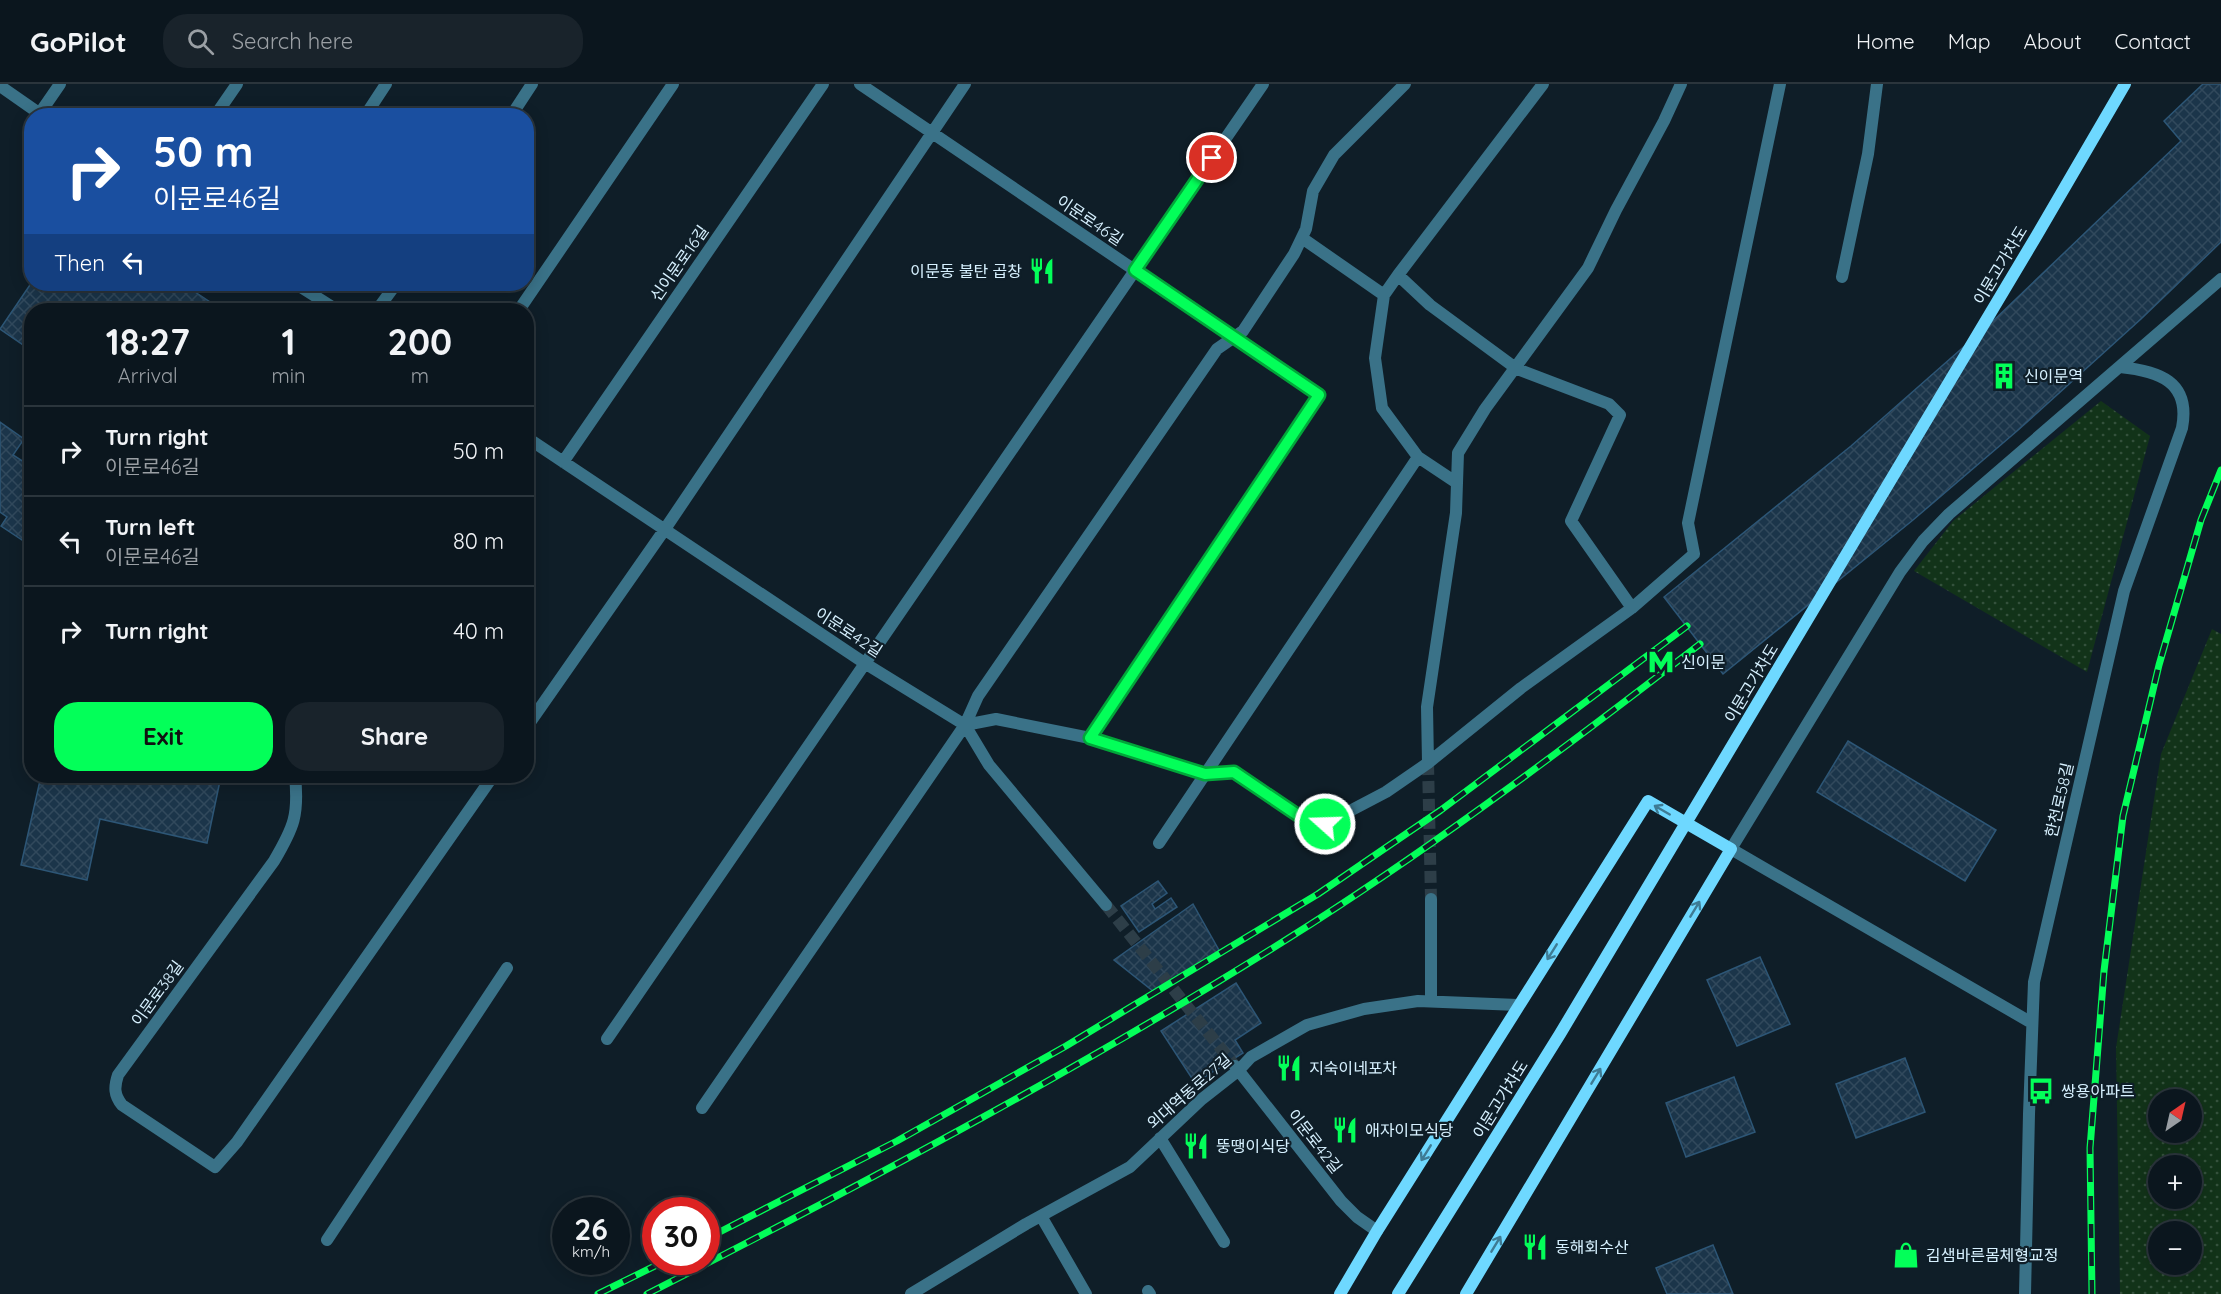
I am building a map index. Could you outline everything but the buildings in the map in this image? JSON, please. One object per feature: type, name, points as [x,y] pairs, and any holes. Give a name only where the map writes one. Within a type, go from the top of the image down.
[{"type":"main road","name":"이문고가차도","points":[[1398,1294],[1566,1024],[2031,246],[2125,84]]},
{"type":"main road","points":[[1340,1294],[1518,1005],[1648,801],[1731,849],[1466,1294]]},
{"type":"street","points":[[46,108],[60,84]]},
{"type":"street","points":[[220,108],[237,84]]},
{"type":"street","points":[[370,108],[386,84]]},
{"type":"street","points":[[516,108],[532,84]]},
{"type":"street","points":[[534,288],[673,84]]},
{"type":"street","name":"신이문로16길","points":[[563,462],[823,84]]},
{"type":"street","name":"이문로46길","points":[[860,84],[1319,395],[1090,738]]},
{"type":"street","points":[[534,717],[665,529],[965,84]]},
{"type":"street","points":[[606,1039],[1263,84]]},
{"type":"street","points":[[702,1108],[965,725],[978,696],[1217,349],[1243,331],[1294,254],[1306,229],[1312,191],[1334,155],[1405,84]]},
{"type":"street","points":[[1457,483],[1418,457],[1382,408],[1375,358],[1384,295],[1543,84]]},
{"type":"street","points":[[1428,763],[1427,707],[1456,513],[1458,453],[1485,409],[1517,369],[1588,268],[1681,84]]},
{"type":"street","points":[[965,725],[996,719],[1090,738],[1205,774],[1234,772],[1302,818],[1325,824],[1386,792],[1428,763],[1521,688],[1632,608],[1694,554],[1688,523],[1780,84]]},
{"type":"street","points":[[1842,277],[1868,154],[1877,84]]},
{"type":"street","points":[[0,87],[33,108]]},
{"type":"street","points":[[1302,238],[1384,295]]},
{"type":"street","points":[[1398,274],[1430,305],[1517,369],[1609,404],[1620,415],[1571,521],[1632,608]]},
{"type":"street","points":[[2032,1023],[1731,849],[1900,572],[1923,542],[1949,514],[2221,279]]},
{"type":"street","points":[[307,291],[326,303]]},
{"type":"street","name":"한천로58길","points":[[2025,1294],[2034,982],[2124,591],[2182,428],[2185,411],[2180,393],[2164,378],[2144,370],[2120,367]]},
{"type":"street","name":"이문로42길","points":[[534,442],[866,664],[965,725],[989,765],[1106,905]]},
{"type":"street","points":[[1159,843],[1418,457]]},
{"type":"street","name":"이문로38길","points":[[296,783],[296,815],[292,828],[274,861],[118,1075],[115,1084],[117,1099],[122,1105],[215,1167],[237,1142],[488,783]]},
{"type":"street","points":[[1431,899],[1431,1001]]},
{"type":"street","points":[[327,1240],[507,968]]},
{"type":"street","name":"외대역동로27길","points":[[911,1294],[1041,1216],[1130,1167],[1237,1068],[1251,1057],[1307,1025],[1364,1009],[1418,1001],[1518,1005]]},
{"type":"street","name":"이문로42길","points":[[1237,1068],[1341,1201],[1357,1217],[1377,1231]]},
{"type":"street","points":[[1160,1138],[1224,1242]]},
{"type":"street","points":[[1041,1216],[1086,1294]]},
{"type":"green space","points":[[2101,401],[2150,436],[2087,672],[1914,571],[1953,521]]},
{"type":"green space","points":[[2212,629],[2221,634],[2221,1294],[2120,1294],[2116,1048],[2161,754]]},
{"type":"tunnel","points":[[1428,763],[1431,899]]},
{"type":"tunnel","points":[[1106,905],[1234,1065]]},
{"type":"railway","points":[[2092,1294],[2090,1148],[2104,971],[2123,816],[2159,665],[2201,520],[2221,470]]},
{"type":"railway","points":[[720,1232],[897,1141],[1066,1046],[1318,894],[1441,810],[1687,626]]},
{"type":"railway","points":[[647,1294],[984,1117],[1230,974],[1311,924],[1460,823],[1557,753],[1700,644]]},
{"type":"railway","points":[[598,1294],[642,1272]]},
{"type":"place","name":"이문동 불탄 곱창","points":[[1042,271]]},
{"type":"place","name":"신이문역","points":[[2004,376]]},
{"type":"place","name":"신이문","points":[[1661,662]]},
{"type":"place","name":"지숙이네포차","points":[[1289,1068]]},
{"type":"place","name":"쌍용아파트","points":[[2041,1091]]},
{"type":"place","name":"애자이모식당","points":[[1345,1130]]},
{"type":"place","name":"뚱땡이식당","points":[[1196,1146]]},
{"type":"place","name":"동해회수산","points":[[1535,1247]]},
{"type":"place","name":"김샘바른몸체형교정","points":[[1906,1255]]},
{"type":"route","points":[[1212,158],[1135,270],[1319,395],[1090,738],[1205,774],[1234,772],[1302,818],[1325,824]]}]
